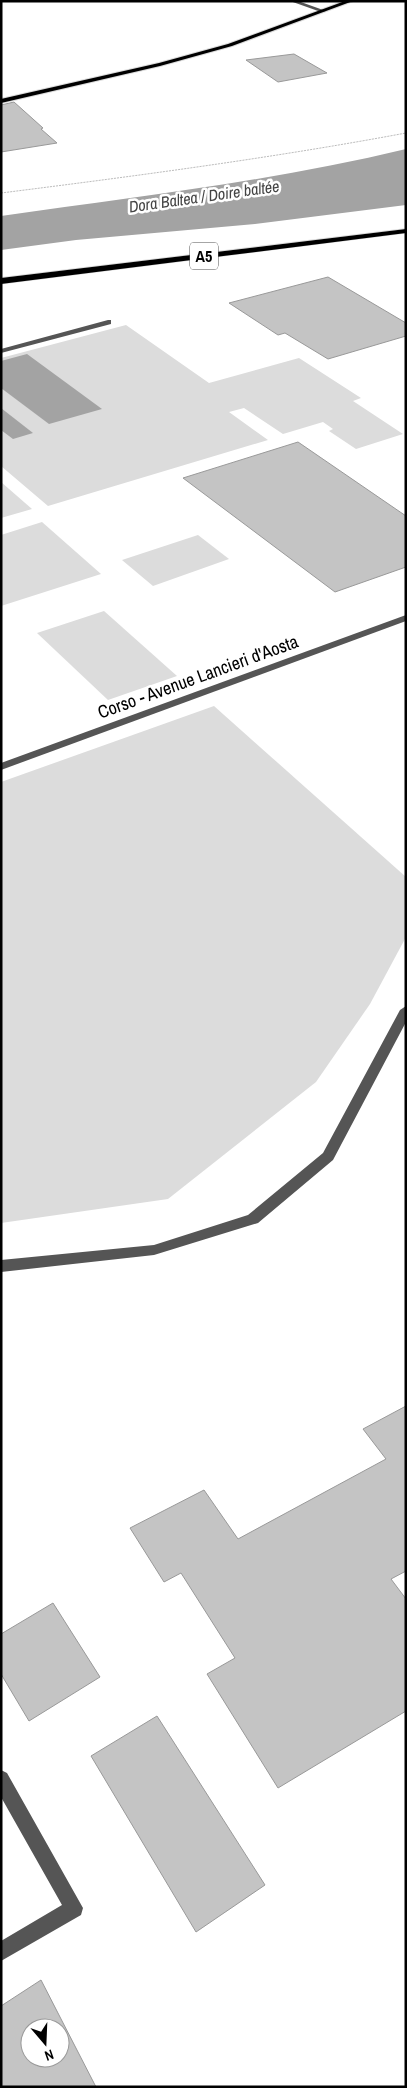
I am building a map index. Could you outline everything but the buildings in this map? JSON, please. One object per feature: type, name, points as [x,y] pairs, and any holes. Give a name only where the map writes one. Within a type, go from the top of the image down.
[{"type":"highway","name":"A5","points":[[1,272],[406,222]]},
{"type":"highway","name":"A5","points":[[1,282],[406,231]]},
{"type":"main road","points":[[1,101],[160,64],[230,45],[351,1]]},
{"type":"street","points":[[292,1],[324,11]]},
{"type":"street","points":[[1,351],[108,322]]},
{"type":"street","name":"Corso - Avenue Lancieri d'Aosta","points":[[1,767],[406,618]]},
{"type":"street","points":[[1,1266],[154,1250],[253,1219],[328,1156],[406,1010]]},
{"type":"street","points":[[1,1779],[74,1908],[1,1952]]},
{"type":"path","points":[[1,193],[139,176],[348,144],[406,133]]},
{"type":"shaded area","points":[[126,325],[209,383],[299,358],[361,398],[353,401],[403,434],[356,449],[329,431],[333,429],[323,422],[283,434],[244,408],[229,412],[268,440],[48,506],[1,466],[1,358]]},
{"type":"shaded area","points":[[1,482],[32,509],[1,518]]},
{"type":"shaded area","points":[[42,522],[101,574],[1,606],[1,535]]},
{"type":"shaded area","points":[[198,535],[229,559],[153,586],[122,560]]},
{"type":"shaded area","points":[[104,611],[177,676],[108,700],[37,633]]},
{"type":"shaded area","points":[[214,706],[406,877],[406,937],[370,1004],[316,1082],[168,1199],[1,1223],[1,782]]},
{"type":"water","name":"Dora Baltea / Doire baltée","points":[[406,149],[406,205],[255,224],[76,240],[1,250],[1,216],[255,179]]},
{"type":"water","points":[[27,354],[102,409],[49,424],[1,388],[1,361]]},
{"type":"water","points":[[1,408],[33,433],[13,439],[1,430]]}]
